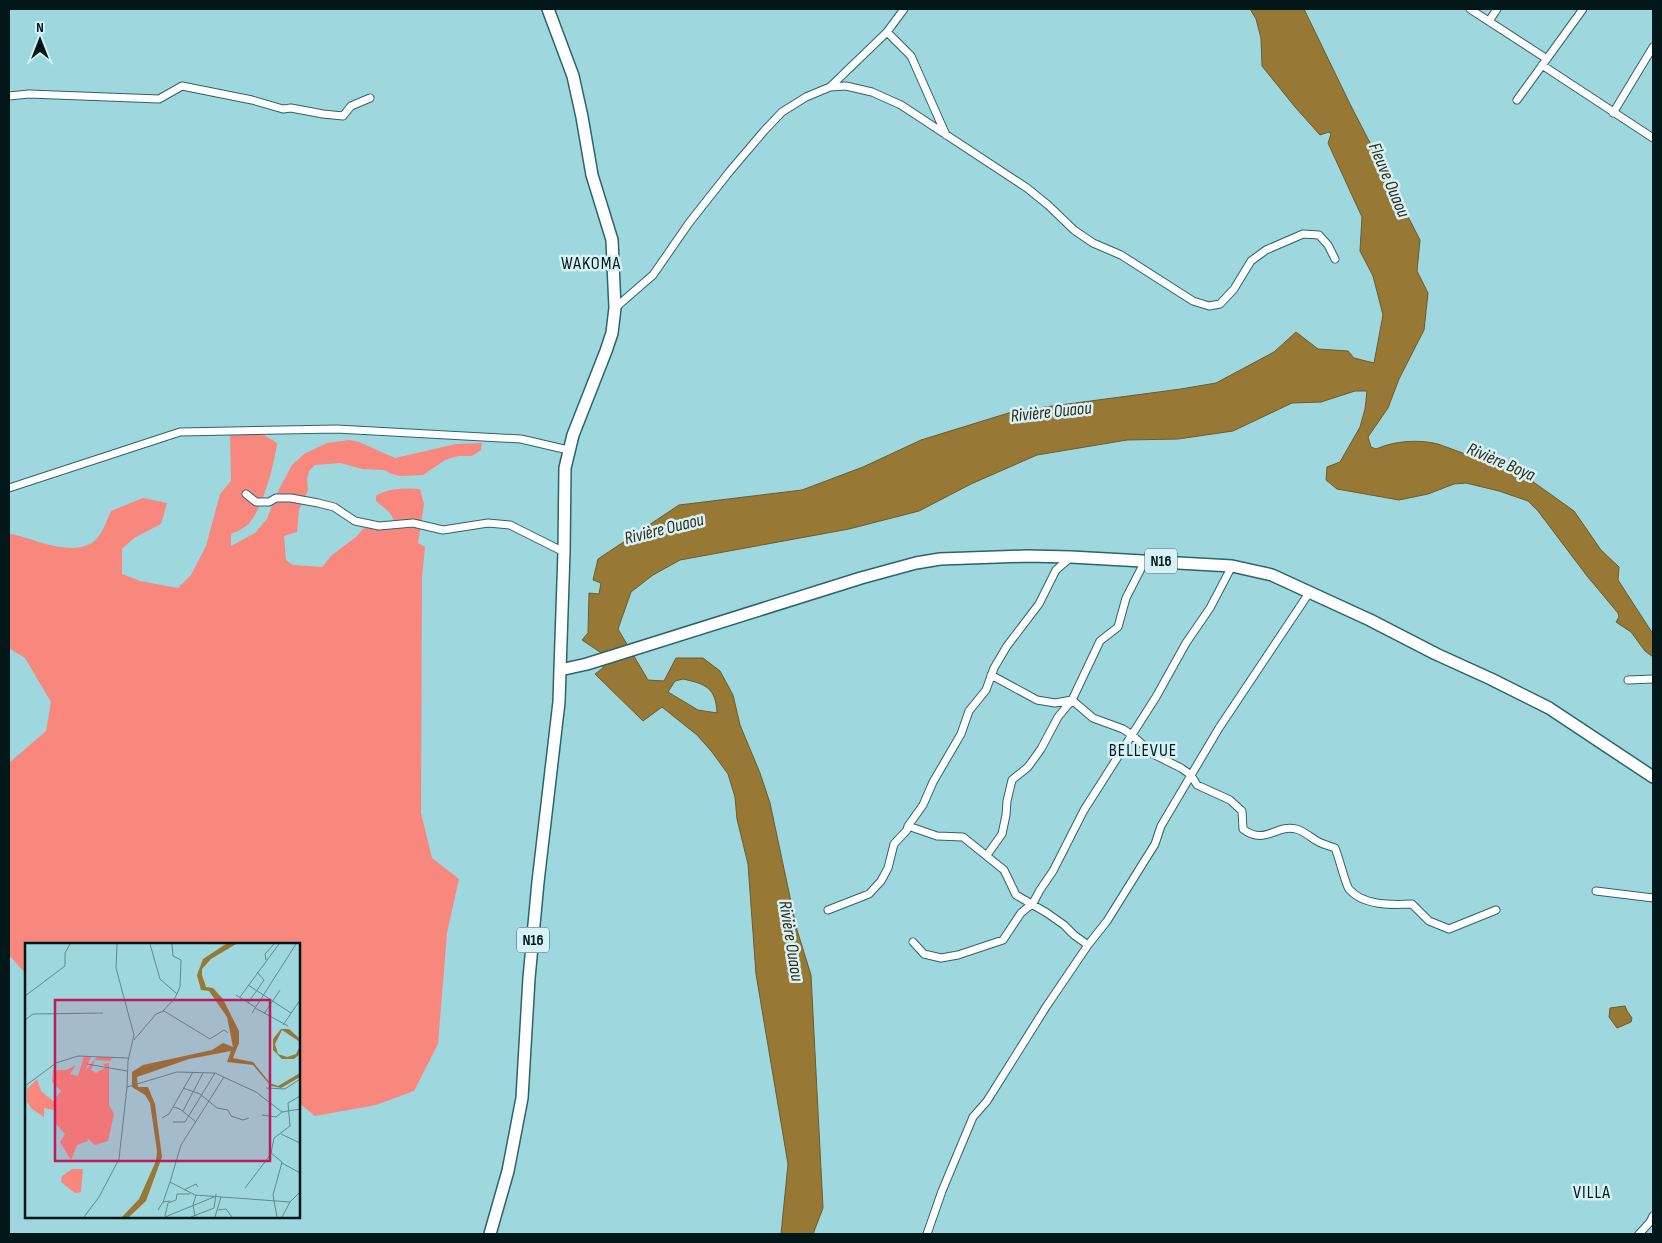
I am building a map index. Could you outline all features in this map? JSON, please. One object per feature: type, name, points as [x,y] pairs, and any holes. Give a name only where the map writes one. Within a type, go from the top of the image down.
[{"type":"main road","name":"N16","points":[[490,1234],[508,1171],[522,1098],[529,978],[559,702],[565,468],[568,450],[612,333],[615,308],[612,240],[592,175],[582,117],[572,76],[548,9]]},
{"type":"main road","name":"N16","points":[[560,670],[587,664],[861,578],[916,563],[940,559],[1027,556],[1070,557],[1232,566],[1272,575],[1309,594],[1370,620],[1549,708],[1653,777]]},
{"type":"street","points":[[830,87],[887,32],[904,9]]},
{"type":"street","points":[[1470,9],[1547,59]]},
{"type":"street","points":[[1489,21],[1497,9]]},
{"type":"street","points":[[1517,100],[1583,9]]},
{"type":"street","points":[[887,32],[911,56],[946,135]]},
{"type":"street","points":[[1612,113],[1653,47]]},
{"type":"street","points":[[1542,65],[1612,113],[1653,138]]},
{"type":"street","points":[[9,96],[29,94],[159,99],[182,86],[252,100],[283,109],[291,108],[343,116],[351,106],[370,98]]},
{"type":"street","points":[[615,308],[653,275],[689,223],[730,171],[782,112],[806,97],[830,87],[846,86],[872,92],[901,104],[1027,188],[1074,230],[1093,243],[1121,254],[1193,301],[1209,306],[1220,304],[1234,289],[1251,260],[1266,250],[1303,234],[1319,236],[1328,245],[1335,259]]},
{"type":"street","points":[[9,488],[180,432],[337,429],[521,438],[568,450]]},
{"type":"street","points":[[246,494],[256,502],[270,502],[276,498],[291,498],[318,503],[334,507],[355,521],[379,526],[413,523],[444,530],[488,523],[501,523],[510,525],[564,552]]},
{"type":"street","points":[[828,910],[869,894],[881,881],[888,868],[894,844],[907,830],[923,805],[933,782],[961,734],[968,711],[986,690],[991,675],[1007,646],[1039,604],[1056,570],[1070,557]]},
{"type":"street","points":[[987,855],[1002,834],[1012,780],[1028,766],[1041,749],[1058,718],[1072,700],[1100,641],[1118,627],[1126,598],[1145,560]]},
{"type":"street","points":[[912,942],[924,954],[941,958],[958,955],[1003,940],[1021,913],[1033,903],[1053,872],[1084,810],[1210,608],[1232,566]]},
{"type":"street","points":[[927,1234],[942,1191],[973,1117],[987,1102],[1088,944],[1107,922],[1155,844],[1161,826],[1191,775],[1245,689],[1309,594]]},
{"type":"street","points":[[991,675],[1037,700],[1055,703],[1072,700]]},
{"type":"street","points":[[1628,680],[1653,679]]},
{"type":"street","points":[[1072,700],[1093,718],[1123,729],[1153,754],[1181,768],[1191,775],[1197,785],[1230,800],[1242,811],[1244,829],[1252,835],[1266,835],[1287,828],[1297,829],[1318,842],[1335,848],[1348,888],[1361,898],[1389,905],[1412,904],[1429,921],[1449,929],[1496,910]]},
{"type":"street","points":[[908,826],[937,836],[963,837],[1004,870],[1016,895],[1033,903],[1088,944]]},
{"type":"street","points":[[1596,891],[1653,898]]},
{"type":"street","points":[[1639,1234],[1653,1216]]},
{"type":"shaded area","points":[[230,429],[264,435],[277,443],[262,501],[251,521],[243,528],[231,534],[231,546],[255,533],[267,519],[276,495],[292,465],[304,454],[327,443],[349,440],[359,442],[395,458],[456,444],[482,443],[481,450],[472,456],[458,456],[445,460],[423,475],[400,476],[384,470],[363,469],[340,463],[315,465],[309,471],[307,479],[308,490],[299,510],[297,532],[284,536],[286,560],[293,565],[322,567],[332,555],[356,537],[363,529],[374,525],[394,523],[390,513],[376,501],[376,496],[391,490],[420,489],[424,504],[418,543],[425,547],[422,578],[421,813],[432,858],[459,879],[447,933],[438,1044],[414,1091],[376,1105],[315,1116],[300,1104],[300,943],[25,943],[25,973],[9,955],[9,763],[46,731],[51,702],[25,658],[9,648],[9,535],[13,534],[41,543],[62,547],[81,547],[94,542],[103,530],[111,511],[143,498],[167,503],[161,524],[134,538],[122,549],[122,574],[140,581],[178,588],[191,575],[206,546],[220,494],[231,481]]},
{"type":"water","points":[[1250,9],[1304,9],[1350,104],[1420,240],[1417,271],[1428,293],[1424,330],[1399,379],[1388,408],[1368,437],[1371,447],[1376,449],[1390,444],[1406,442],[1438,444],[1525,476],[1574,511],[1601,550],[1619,567],[1618,580],[1653,634],[1653,657],[1645,651],[1631,632],[1616,622],[1619,617],[1618,613],[1587,576],[1538,511],[1528,501],[1499,491],[1466,483],[1454,484],[1428,494],[1399,500],[1337,489],[1326,480],[1327,467],[1340,462],[1360,427],[1367,391],[1355,391],[1321,402],[1292,403],[1233,431],[1178,439],[1127,440],[1037,455],[971,484],[919,511],[849,529],[680,560],[653,575],[631,592],[618,629],[648,680],[664,681],[676,658],[703,658],[720,671],[733,695],[740,725],[770,803],[797,930],[811,975],[823,1208],[813,1234],[781,1234],[788,1164],[756,974],[748,864],[737,819],[735,797],[728,774],[697,735],[662,707],[643,721],[595,674],[603,668],[603,654],[582,640],[588,633],[589,593],[599,594],[601,583],[593,580],[598,559],[679,505],[802,490],[863,467],[921,440],[1015,411],[1216,383],[1274,352],[1296,332],[1318,349],[1348,351],[1354,358],[1374,363],[1383,315],[1373,276],[1360,251],[1362,217],[1328,143],[1331,134],[1329,132],[1320,135],[1262,66],[1261,38],[1256,19]],"holes":[[[683,679],[708,688],[714,698],[717,713],[698,710],[668,692],[675,681]]]},
{"type":"water","points":[[1625,1006],[1632,1018],[1631,1022],[1617,1028],[1609,1017],[1610,1008]]},
{"type":"district","name":"WAKOMA","points":[[591,263]]},
{"type":"district","name":"BELLEVUE","points":[[1143,750]]},
{"type":"district","name":"VILLA","points":[[1592,1192]]},
{"type":"water label","name":"Fleuve Ouaou","points":[[1389,180]]},
{"type":"water label","name":"Rivière Ouaou","points":[[1051,412]]},
{"type":"water label","name":"Rivière Boya","points":[[1501,462]]},
{"type":"water label","name":"Rivière Ouaou","points":[[664,529]]},
{"type":"water label","name":"Rivière Ouaou","points":[[791,941]]}]
